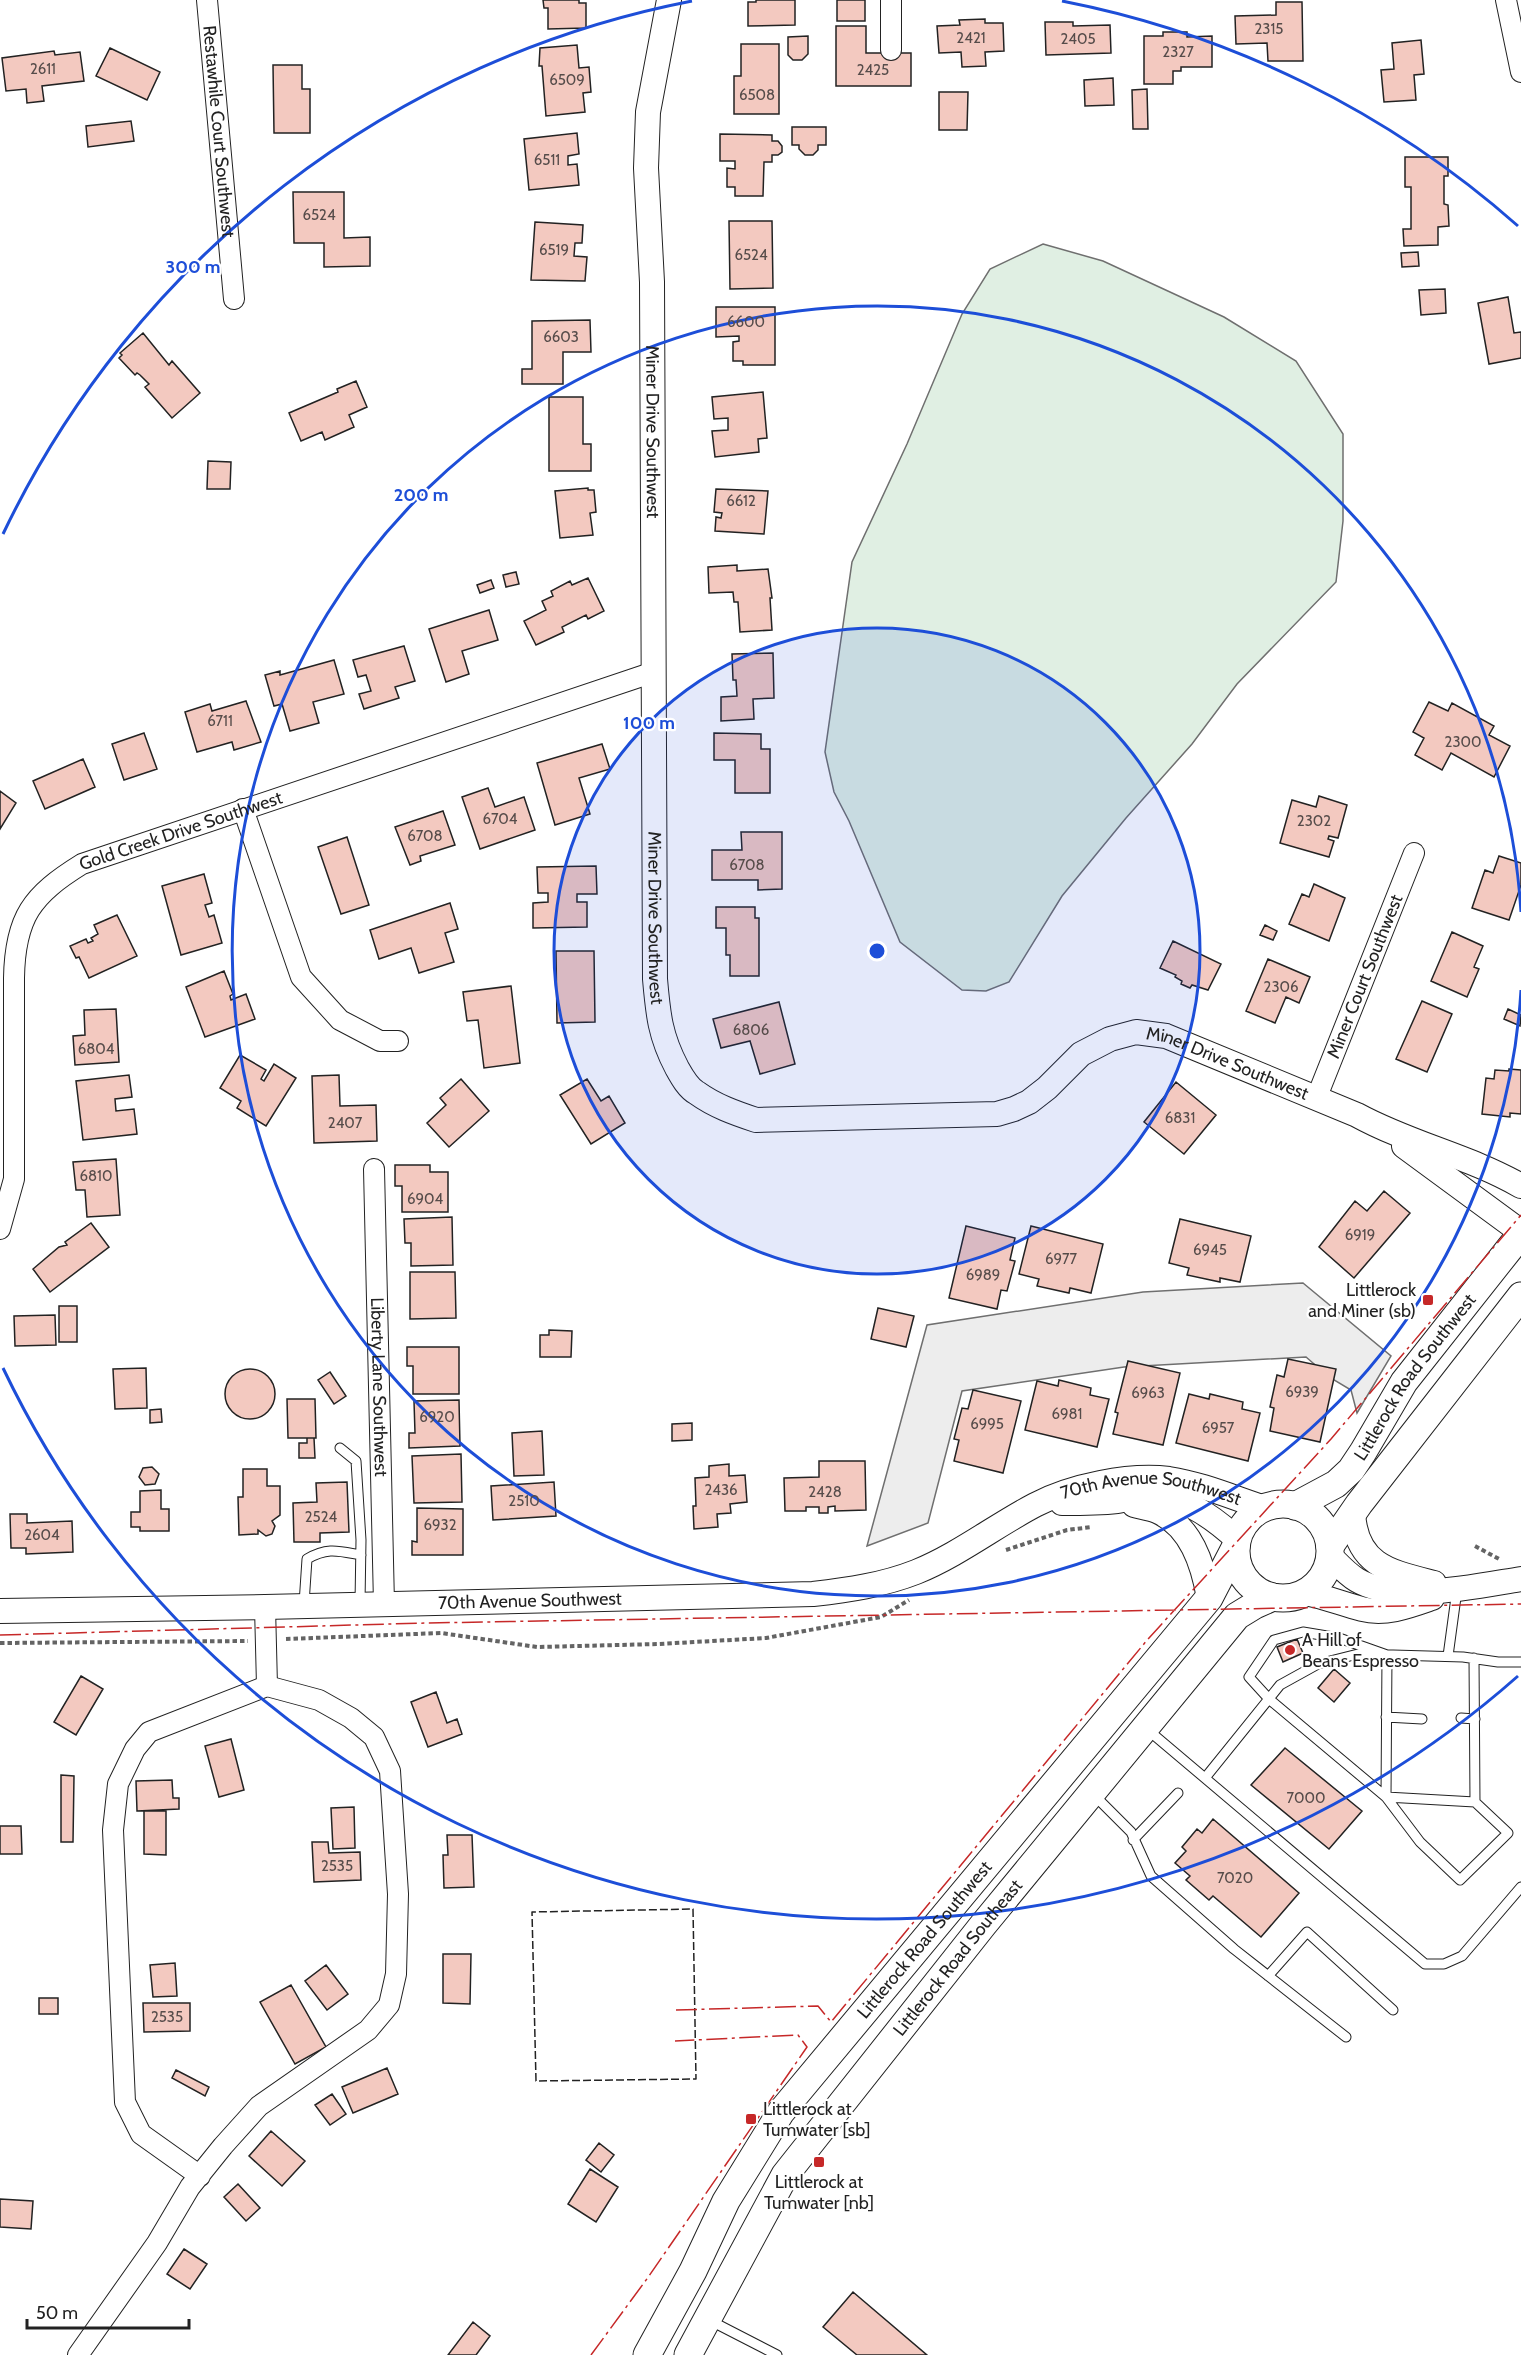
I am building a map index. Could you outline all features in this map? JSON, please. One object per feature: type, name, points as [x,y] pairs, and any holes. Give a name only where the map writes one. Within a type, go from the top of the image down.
[{"type":"main road","name":"Littlerock Road Southwest","points":[[1295,1506],[1336,1484],[1351,1470],[1364,1452],[1404,1382],[1521,1233]]},
{"type":"main road","name":"Littlerock Road Southwest","points":[[1330,1551],[1353,1513],[1521,1296]]},
{"type":"main road","points":[[1280,1504],[1295,1506],[1308,1511],[1319,1521],[1327,1533],[1330,1551],[1323,1577],[1306,1593],[1290,1598],[1273,1598],[1257,1591],[1245,1579],[1238,1563],[1237,1543],[1243,1527],[1265,1508],[1280,1504]]},
{"type":"main road","name":"Littlerock Road Southwest","points":[[647,2355],[693,2271],[726,2201],[781,2112],[1209,1598],[1237,1543]]},
{"type":"main road","name":"Littlerock Road Southeast","points":[[688,2355],[785,2175],[976,1934],[1237,1616],[1273,1598]]},
{"type":"street","name":"Restawhile Court Southwest","points":[[207,0],[234,299]]},
{"type":"street","name":"Miner Drive Southwest","points":[[669,0],[648,112],[646,168],[652,282],[655,979],[659,1020],[665,1046],[682,1076],[695,1092],[723,1109],[756,1119],[997,1114],[1029,1102],[1082,1054],[1110,1039],[1136,1032],[1166,1036],[1357,1116],[1378,1127],[1496,1172],[1521,1186]]},
{"type":"street","points":[[891,0],[891,50]]},
{"type":"street","points":[[1506,0],[1521,72]]},
{"type":"street","name":"Gold Creek Drive Southwest","points":[[0,1229],[4,1222],[15,1179],[14,962],[16,946],[25,918],[36,900],[53,882],[82,864],[654,672]]},
{"type":"street","points":[[243,809],[301,977],[340,1020],[380,1041],[398,1041]]},
{"type":"street","name":"Miner Court Southwest","points":[[1316,1099],[1414,853]]},
{"type":"street","name":"Miner Drive Southwest","points":[[1378,1127],[1521,1233]]},
{"type":"street","name":"Liberty Lane Southwest","points":[[374,1168],[384,1604]]},
{"type":"street","name":"70th Avenue Southwest","points":[[0,1611],[813,1594],[855,1589],[917,1571],[1037,1504],[1093,1484],[1130,1479],[1167,1479],[1195,1485],[1265,1508]]},
{"type":"street","name":"70th Avenue Southwest","points":[[1037,1504],[1117,1501],[1145,1495],[1188,1504],[1219,1523],[1237,1543]]},
{"type":"street","points":[[1117,1501],[1157,1511],[1184,1533],[1204,1570],[1209,1598]]},
{"type":"street","points":[[1353,1513],[1358,1540],[1365,1552],[1380,1566],[1389,1571],[1457,1590]]},
{"type":"street","points":[[1330,1551],[1344,1570],[1358,1581],[1385,1590],[1457,1590],[1521,1580]]},
{"type":"street","points":[[1306,1593],[1363,1609],[1384,1611],[1404,1608],[1457,1590]]},
{"type":"street","points":[[265,1607],[267,1686]]},
{"type":"street","points":[[78,2355],[223,2146],[259,2106],[368,2030],[389,2005],[396,1974],[398,1894],[390,1771],[374,1737],[351,1718],[320,1700],[267,1686],[149,1732],[135,1749],[118,1784],[113,1830],[125,2102],[141,2134],[200,2176]]},
{"type":"lane","points":[[340,1448],[356,1461],[361,1554],[360,1605]]},
{"type":"lane","points":[[304,1606],[307,1559],[321,1551],[361,1554]]},
{"type":"lane","points":[[1448,1656],[1457,1590]]},
{"type":"lane","points":[[1386,1797],[1475,1802],[1508,1833],[1460,1880],[1420,1842],[1386,1797],[1269,1699],[1249,1677],[1274,1640],[1303,1632],[1339,1638],[1387,1655]]},
{"type":"lane","points":[[1205,1778],[1280,1684],[1318,1665],[1358,1654],[1448,1656],[1498,1662],[1521,1662]]},
{"type":"lane","points":[[1386,1797],[1387,1655]]},
{"type":"lane","points":[[1474,1658],[1475,1802]]},
{"type":"lane","points":[[1386,1718],[1422,1719]]},
{"type":"lane","points":[[1461,1718],[1475,1719]]},
{"type":"lane","points":[[1146,1728],[1425,1964],[1444,1964],[1462,1956],[1521,1887]]},
{"type":"lane","points":[[1133,1840],[1178,1793]]},
{"type":"lane","points":[[1092,1794],[1131,1832],[1151,1875],[1234,1949],[1346,2037]]},
{"type":"lane","points":[[1268,1976],[1307,1932],[1393,2010]]},
{"type":"lane","points":[[707,2319],[777,2355]]},
{"type":"green space","points":[[1043,244],[1103,261],[1224,317],[1296,361],[1343,434],[1343,521],[1336,582],[1237,684],[1192,744],[1126,818],[1062,896],[1009,982],[986,991],[962,990],[900,942],[849,821],[834,792],[825,752],[852,562],[907,444],[962,314],[990,269]]},
{"type":"shaded area","points":[[1303,1283],[1391,1356],[1357,1413],[1351,1390],[1329,1377],[1306,1357],[1124,1367],[962,1391],[928,1523],[867,1546],[927,1325],[1143,1292]]},
{"type":"building","points":[[543,0],[579,0],[579,3],[586,3],[586,28],[548,29],[548,8],[544,8]]},
{"type":"building","points":[[756,0],[795,0],[795,25],[748,26],[748,2],[756,2]]},
{"type":"building","points":[[837,0],[865,0],[865,21],[837,21]]},
{"type":"building","points":[[1276,2],[1302,2],[1303,61],[1268,61],[1267,43],[1236,44],[1235,16],[1276,15]]},
{"type":"building","points":[[985,19],[985,23],[1003,23],[1004,51],[985,52],[986,66],[962,67],[961,52],[939,53],[937,26],[960,25],[959,20]]},
{"type":"building","points":[[1045,22],[1073,22],[1073,26],[1110,25],[1111,53],[1046,55]]},
{"type":"building","points":[[836,26],[866,26],[866,53],[911,53],[911,86],[836,86]]},
{"type":"building","points":[[1163,32],[1187,32],[1187,37],[1212,36],[1212,67],[1181,67],[1181,71],[1173,71],[1173,84],[1144,84],[1144,36],[1163,36]]},
{"type":"building","points":[[808,36],[808,54],[802,60],[793,60],[788,55],[788,37]]},
{"type":"building","points":[[1421,40],[1424,74],[1414,75],[1416,100],[1384,102],[1381,70],[1394,69],[1392,43]]},
{"type":"building","points":[[741,44],[779,44],[779,114],[734,114],[734,76],[741,76]]},
{"type":"building","points":[[577,45],[579,68],[589,67],[591,92],[583,93],[585,112],[546,116],[542,66],[539,66],[540,48]]},
{"type":"building","points":[[110,48],[160,72],[147,100],[96,76]]},
{"type":"building","points":[[54,51],[55,55],[80,52],[84,81],[42,86],[44,101],[27,103],[26,89],[6,91],[2,58]]},
{"type":"building","points":[[273,65],[302,65],[302,89],[310,89],[310,133],[274,133]]},
{"type":"building","points":[[1113,78],[1114,105],[1085,106],[1084,80]]},
{"type":"building","points":[[1147,89],[1148,129],[1133,129],[1132,90]]},
{"type":"building","points":[[939,92],[968,92],[967,130],[939,130]]},
{"type":"building","points":[[131,121],[134,141],[88,147],[86,126]]},
{"type":"building","points":[[792,127],[826,127],[826,145],[818,145],[818,150],[813,155],[805,155],[799,149],[799,145],[792,145]]},
{"type":"building","points":[[577,133],[579,154],[568,156],[568,165],[577,164],[579,185],[529,190],[524,139]]},
{"type":"building","points":[[720,134],[772,135],[772,141],[778,141],[782,146],[782,152],[772,155],[772,162],[764,162],[763,196],[735,196],[735,187],[727,187],[727,168],[735,169],[735,161],[720,161]]},
{"type":"building","points":[[1405,157],[1448,157],[1448,176],[1444,176],[1444,204],[1448,205],[1449,226],[1438,227],[1438,245],[1404,246],[1403,229],[1411,229],[1411,187],[1405,187]]},
{"type":"building","points":[[293,192],[344,192],[344,238],[370,237],[370,266],[324,267],[324,243],[294,243]]},
{"type":"building","points":[[729,221],[772,221],[773,288],[730,289]]},
{"type":"building","points":[[535,222],[583,225],[582,243],[575,243],[574,256],[587,257],[585,281],[531,280]]},
{"type":"building","points":[[1418,252],[1419,266],[1402,267],[1401,253]]},
{"type":"building","points":[[1445,289],[1446,313],[1421,315],[1419,290]]},
{"type":"building","points":[[1508,297],[1514,333],[1521,332],[1521,358],[1489,364],[1478,303]]},
{"type":"building","points":[[716,307],[775,307],[775,365],[743,365],[743,361],[733,361],[733,342],[739,341],[739,336],[716,337]]},
{"type":"building","points":[[590,320],[591,352],[563,352],[563,384],[522,384],[522,369],[532,369],[532,321]]},
{"type":"building","points":[[143,333],[169,365],[172,361],[200,393],[172,418],[145,387],[149,384],[137,373],[135,375],[119,358],[122,355],[120,353]]},
{"type":"building","points":[[356,381],[367,407],[349,415],[354,427],[325,440],[322,432],[301,441],[289,413],[338,392],[337,389]]},
{"type":"building","points":[[763,392],[767,438],[758,439],[759,452],[715,457],[712,431],[728,430],[728,418],[714,419],[712,397]]},
{"type":"building","points":[[549,397],[583,397],[583,444],[591,444],[591,471],[549,471]]},
{"type":"building","points":[[208,461],[231,462],[230,489],[207,489]]},
{"type":"building","points":[[588,488],[588,490],[594,490],[596,512],[590,513],[593,535],[560,538],[555,491]]},
{"type":"building","points":[[716,489],[768,491],[764,534],[715,531],[716,517],[721,518],[722,513],[714,512]]},
{"type":"building","points":[[737,565],[737,571],[768,569],[772,598],[770,598],[772,630],[740,632],[738,602],[734,602],[733,592],[709,593],[708,567]]},
{"type":"building","points":[[516,572],[519,584],[506,587],[503,575]]},
{"type":"building","points":[[588,578],[604,611],[588,619],[586,615],[562,627],[564,632],[536,645],[524,621],[546,610],[542,601],[553,596],[551,591],[570,581],[572,585]]},
{"type":"building","points":[[491,580],[494,588],[480,593],[477,585]]},
{"type":"building","points":[[489,610],[498,640],[462,651],[469,674],[446,682],[429,629]]},
{"type":"building","points":[[404,646],[415,681],[395,687],[399,698],[364,709],[359,694],[371,691],[366,675],[358,677],[353,660]]},
{"type":"building","points":[[773,653],[774,698],[753,699],[754,719],[721,721],[721,697],[737,696],[736,680],[733,680],[732,654]]},
{"type":"building","points":[[334,660],[344,694],[313,702],[319,723],[290,731],[282,704],[274,706],[265,675],[280,671],[280,675]]},
{"type":"building","points":[[246,701],[261,742],[234,750],[232,742],[197,752],[185,712],[210,704],[212,711]]},
{"type":"building","points":[[1429,702],[1448,711],[1452,703],[1494,726],[1489,735],[1510,746],[1494,777],[1451,753],[1442,770],[1415,755],[1424,738],[1413,732]]},
{"type":"building","points":[[144,733],[157,769],[124,780],[112,744]]},
{"type":"building","points":[[714,733],[761,734],[761,749],[770,749],[770,793],[735,793],[735,760],[714,760]]},
{"type":"building","points":[[602,744],[610,769],[579,778],[590,814],[555,825],[537,763]]},
{"type":"building","points":[[83,759],[95,787],[45,809],[33,781]]},
{"type":"building","points":[[488,788],[495,807],[524,797],[535,830],[480,849],[462,797]]},
{"type":"building","points":[[0,791],[16,803],[0,829]]},
{"type":"building","points":[[1319,796],[1347,805],[1338,838],[1329,836],[1328,839],[1334,841],[1329,857],[1280,843],[1292,800],[1316,807]]},
{"type":"building","points":[[443,811],[455,845],[420,856],[421,861],[410,865],[395,827]]},
{"type":"building","points":[[741,832],[782,832],[782,889],[758,890],[758,880],[712,880],[712,850],[742,850]]},
{"type":"building","points":[[347,837],[369,905],[341,914],[318,847]]},
{"type":"building","points":[[1499,856],[1521,863],[1521,885],[1509,920],[1472,908],[1485,870],[1493,873]]},
{"type":"building","points":[[596,866],[597,894],[577,894],[577,902],[587,902],[587,927],[533,928],[533,903],[548,902],[548,893],[538,893],[537,867]]},
{"type":"building","points":[[204,874],[212,903],[205,905],[209,917],[214,915],[222,943],[181,955],[162,886]]},
{"type":"building","points":[[1314,884],[1345,898],[1329,941],[1289,924],[1302,894],[1309,897]]},
{"type":"building","points":[[450,903],[458,929],[445,933],[454,962],[419,973],[411,948],[379,959],[370,930]]},
{"type":"building","points":[[716,907],[755,907],[755,918],[759,918],[759,976],[730,976],[730,955],[726,955],[726,928],[716,928]]},
{"type":"building","points":[[117,915],[137,956],[89,978],[79,957],[76,958],[70,946],[86,939],[88,943],[93,941],[91,938],[98,934],[94,925]]},
{"type":"building","points":[[1265,925],[1277,931],[1273,940],[1260,935]]},
{"type":"building","points":[[1452,932],[1483,946],[1474,967],[1479,969],[1467,997],[1431,981]]},
{"type":"building","points":[[1173,941],[1221,964],[1208,990],[1192,985],[1190,988],[1181,984],[1182,981],[1175,977],[1176,975],[1160,968]]},
{"type":"building","points":[[556,951],[594,951],[595,1022],[557,1023]]},
{"type":"building","points":[[1268,959],[1310,977],[1299,1003],[1286,997],[1275,1023],[1246,1011]]},
{"type":"building","points":[[224,971],[233,994],[230,996],[231,1000],[246,994],[255,1019],[205,1037],[186,987]]},
{"type":"building","points":[[511,986],[520,1063],[484,1068],[478,1020],[467,1021],[463,992]]},
{"type":"building","points":[[1422,1001],[1452,1014],[1427,1072],[1396,1059]]},
{"type":"building","points":[[779,1002],[795,1064],[760,1074],[750,1041],[721,1048],[713,1019]]},
{"type":"building","points":[[116,1009],[119,1062],[75,1065],[73,1036],[85,1035],[84,1010]]},
{"type":"building","points":[[1508,1009],[1521,1015],[1520,1026],[1504,1019]]},
{"type":"building","points":[[240,1055],[266,1070],[261,1079],[264,1081],[274,1064],[296,1078],[266,1126],[237,1108],[241,1101],[220,1088]]},
{"type":"building","points":[[1509,1069],[1521,1070],[1521,1114],[1510,1113],[1510,1117],[1482,1114],[1486,1078],[1494,1079],[1495,1070],[1509,1071]]},
{"type":"building","points":[[129,1075],[132,1097],[115,1099],[116,1111],[134,1109],[137,1134],[83,1140],[76,1081]]},
{"type":"building","points":[[339,1075],[340,1106],[376,1105],[377,1141],[314,1143],[312,1076]]},
{"type":"building","points":[[461,1079],[489,1111],[449,1147],[427,1123],[446,1105],[440,1098]]},
{"type":"building","points":[[587,1079],[601,1101],[609,1096],[625,1123],[591,1144],[560,1095]]},
{"type":"building","points":[[1176,1082],[1216,1115],[1184,1154],[1144,1122]]},
{"type":"building","points":[[116,1159],[120,1215],[87,1217],[85,1190],[76,1190],[73,1162]]},
{"type":"building","points":[[395,1165],[430,1165],[430,1172],[448,1172],[448,1212],[402,1212],[402,1186],[395,1186]]},
{"type":"building","points":[[1384,1191],[1410,1213],[1354,1278],[1319,1247],[1355,1201],[1367,1211]]},
{"type":"building","points":[[452,1217],[453,1265],[411,1266],[411,1243],[405,1243],[404,1219]]},
{"type":"building","points":[[1180,1219],[1251,1236],[1240,1282],[1220,1278],[1220,1282],[1187,1275],[1189,1268],[1169,1263]]},
{"type":"building","points":[[91,1223],[109,1247],[50,1292],[33,1269],[59,1247],[67,1245],[65,1242]]},
{"type":"building","points":[[966,1226],[1015,1238],[1010,1260],[1015,1261],[1007,1291],[1001,1290],[997,1309],[949,1298]]},
{"type":"building","points":[[1031,1226],[1103,1244],[1091,1293],[1070,1288],[1069,1293],[1037,1286],[1039,1279],[1019,1274]]},
{"type":"building","points":[[410,1272],[455,1272],[456,1318],[410,1319]]},
{"type":"building","points":[[59,1306],[77,1306],[77,1342],[59,1342]]},
{"type":"building","points":[[878,1308],[914,1316],[906,1347],[871,1339]]},
{"type":"building","points":[[55,1315],[56,1345],[15,1346],[14,1316]]},
{"type":"building","points":[[549,1330],[572,1331],[571,1357],[540,1357],[540,1335],[549,1335]]},
{"type":"building","points":[[407,1347],[459,1347],[459,1394],[413,1394],[413,1366],[407,1366]]},
{"type":"building","points":[[1288,1359],[1336,1369],[1320,1442],[1270,1431],[1274,1408],[1270,1407],[1277,1375],[1284,1377]]},
{"type":"building","points":[[1128,1361],[1180,1373],[1163,1445],[1113,1434],[1118,1413],[1115,1412]]},
{"type":"building","points":[[146,1368],[147,1408],[115,1409],[113,1369]]},
{"type":"building","points":[[250,1369],[268,1376],[275,1394],[268,1412],[250,1419],[232,1412],[225,1394],[232,1376]]},
{"type":"building","points":[[330,1372],[346,1396],[334,1404],[318,1380]]},
{"type":"building","points":[[1059,1380],[1091,1388],[1090,1395],[1109,1399],[1097,1447],[1025,1430],[1037,1381],[1058,1386]]},
{"type":"building","points":[[973,1390],[1021,1401],[1003,1473],[954,1461],[959,1440],[954,1439],[962,1408],[968,1409]]},
{"type":"building","points":[[1189,1394],[1209,1399],[1210,1394],[1243,1402],[1242,1409],[1260,1413],[1248,1461],[1176,1443]]},
{"type":"building","points":[[287,1399],[315,1399],[316,1438],[288,1438]]},
{"type":"building","points":[[459,1400],[460,1446],[409,1448],[409,1433],[415,1433],[414,1401]]},
{"type":"building","points":[[161,1409],[162,1422],[150,1423],[150,1410]]},
{"type":"building","points":[[692,1423],[692,1440],[672,1441],[672,1424]]},
{"type":"building","points":[[542,1431],[544,1475],[514,1476],[512,1433]]},
{"type":"building","points":[[307,1438],[314,1438],[315,1458],[299,1458],[299,1443],[307,1443]]},
{"type":"building","points":[[461,1454],[462,1502],[414,1503],[412,1456]]},
{"type":"building","points":[[819,1461],[865,1461],[866,1510],[835,1511],[835,1506],[828,1507],[828,1513],[819,1513],[819,1507],[806,1507],[806,1511],[785,1511],[784,1478],[819,1477]]},
{"type":"building","points":[[729,1464],[729,1476],[745,1475],[747,1502],[730,1504],[731,1513],[717,1514],[718,1527],[694,1529],[695,1478],[709,1477],[709,1466]]},
{"type":"building","points":[[152,1467],[159,1474],[155,1484],[145,1485],[139,1477],[143,1468]]},
{"type":"building","points":[[243,1469],[267,1469],[267,1486],[280,1486],[280,1515],[272,1521],[275,1526],[272,1534],[266,1536],[258,1530],[258,1534],[239,1535],[238,1497],[243,1497]]},
{"type":"building","points":[[347,1482],[349,1532],[320,1533],[320,1542],[294,1542],[293,1503],[317,1502],[316,1483]]},
{"type":"building","points":[[554,1482],[556,1516],[493,1520],[491,1486]]},
{"type":"building","points":[[161,1490],[161,1509],[169,1509],[169,1531],[140,1531],[140,1527],[131,1527],[131,1512],[140,1512],[140,1491]]},
{"type":"building","points":[[417,1508],[463,1509],[463,1555],[412,1555],[412,1541],[417,1542]]},
{"type":"building","points":[[10,1514],[27,1514],[27,1523],[72,1521],[73,1552],[26,1554],[26,1548],[11,1548]]},
{"type":"building","name":"A Hill of Beans Espresso","points":[[1297,1639],[1303,1653],[1283,1662],[1277,1647]]},
{"type":"building","points":[[1334,1669],[1350,1683],[1334,1702],[1318,1688]]},
{"type":"building","points":[[81,1676],[103,1689],[76,1735],[54,1722]]},
{"type":"building","points":[[436,1692],[447,1723],[457,1719],[462,1734],[428,1747],[411,1702]]},
{"type":"building","points":[[231,1739],[244,1790],[219,1797],[205,1746]]},
{"type":"building","points":[[1285,1748],[1362,1811],[1329,1849],[1251,1785]]},
{"type":"building","points":[[61,1775],[74,1776],[73,1842],[61,1842]]},
{"type":"building","points":[[172,1780],[173,1798],[179,1798],[179,1809],[137,1811],[136,1781]]},
{"type":"building","points":[[354,1807],[355,1848],[333,1849],[331,1808]]},
{"type":"building","points":[[144,1811],[166,1811],[166,1855],[144,1854]]},
{"type":"building","points":[[1213,1819],[1299,1893],[1261,1937],[1213,1896],[1209,1900],[1186,1880],[1190,1876],[1175,1863],[1186,1851],[1182,1847],[1197,1829],[1202,1833]]},
{"type":"building","points":[[0,1826],[21,1826],[22,1854],[0,1854]]},
{"type":"building","points":[[447,1835],[472,1835],[474,1887],[444,1888],[443,1855],[448,1855]]},
{"type":"building","points":[[312,1842],[328,1842],[329,1853],[360,1852],[361,1880],[314,1882]]},
{"type":"building","points":[[443,1954],[471,1954],[470,2004],[443,2003]]},
{"type":"building","points":[[175,1963],[177,1996],[153,1997],[150,1965]]},
{"type":"building","points":[[326,1965],[348,1994],[327,2010],[305,1981]]},
{"type":"building","points":[[291,1985],[326,2047],[295,2064],[260,2002]]},
{"type":"building","points":[[39,1998],[58,1998],[58,2014],[39,2014]]},
{"type":"building","points":[[143,2003],[190,2003],[190,2031],[144,2032]]},
{"type":"building","points":[[387,2068],[398,2094],[353,2113],[342,2087]]},
{"type":"building","points":[[176,2070],[209,2087],[205,2096],[172,2078]]},
{"type":"building","points":[[332,2094],[346,2114],[330,2125],[315,2105]]},
{"type":"building","points":[[271,2131],[305,2161],[282,2186],[249,2156]]},
{"type":"building","points":[[599,2143],[614,2155],[601,2172],[586,2160]]},
{"type":"building","points":[[590,2169],[618,2187],[596,2222],[568,2204]]},
{"type":"building","points":[[238,2184],[260,2208],[246,2221],[224,2197]]},
{"type":"building","points":[[0,2199],[33,2201],[31,2229],[0,2227]]},
{"type":"building","points":[[184,2249],[207,2264],[190,2289],[167,2274]]},
{"type":"building","points":[[853,2292],[927,2355],[857,2355],[823,2327]]},
{"type":"building","points":[[473,2322],[490,2336],[476,2355],[448,2355]]},
{"type":"fence","points":[[693,1909],[696,2079],[536,2081],[532,1912],[693,1909]]},
{"type":"power","points":[[676,2010],[818,2006],[831,2022],[1148,1639],[1331,1439],[1521,1215]]},
{"type":"power","points":[[0,1635],[426,1623],[1521,1604]]},
{"type":"power","points":[[591,2355],[649,2276],[807,2047],[798,2035],[675,2041]]},
{"type":"place","name":"Littlerock and Miner (sb)","points":[[1428,1300]]},
{"type":"place","name":"A Hill of Beans Espresso","points":[[1290,1650]]},
{"type":"place","name":"Littlerock at Tumwater [sb]","points":[[751,2119]]},
{"type":"place","name":"Littlerock at Tumwater [nb]","points":[[819,2162]]}]
